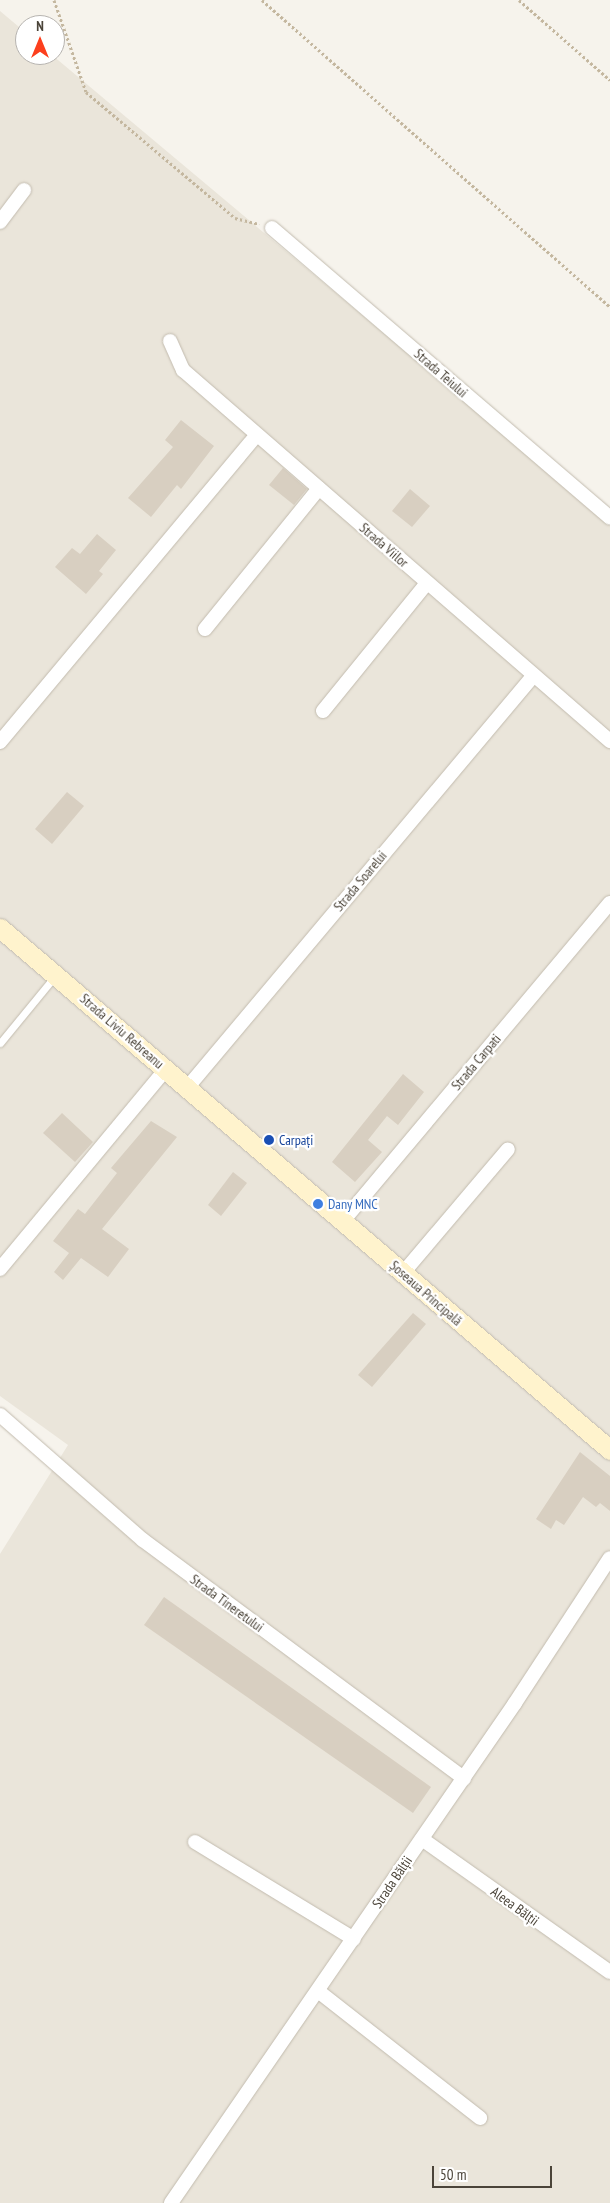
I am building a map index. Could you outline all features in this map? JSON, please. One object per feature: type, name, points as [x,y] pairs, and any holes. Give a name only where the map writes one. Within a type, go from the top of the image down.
[{"type":"main road","name":"Strada Liviu Rebreanu","points":[[0,928],[243,1136]]},
{"type":"main road","name":"Șoseaua Principală","points":[[243,1136],[610,1450]]},
{"type":"street","points":[[0,222],[24,190]]},
{"type":"street","name":"Strada Teiului","points":[[272,228],[610,518]]},
{"type":"street","name":"Strada Viilor","points":[[170,340],[183,370],[610,741]]},
{"type":"street","points":[[0,742],[258,435]]},
{"type":"street","points":[[205,628],[319,488]]},
{"type":"street","points":[[323,711],[427,583]]},
{"type":"street","name":"Strada Soarelui","points":[[187,1088],[534,675]]},
{"type":"street","name":"Strada Carpati","points":[[343,1221],[610,903]]},
{"type":"street","points":[[0,1269],[166,1069]]},
{"type":"street","points":[[403,1273],[508,1149]]},
{"type":"street","name":"Strada Tineretului","points":[[0,1415],[143,1540],[464,1778]]},
{"type":"street","name":"Strada Bălții","points":[[171,2203],[464,1778],[610,1558]]},
{"type":"street","name":"Aleea Bălții","points":[[422,1839],[610,1972]]},
{"type":"street","points":[[195,1842],[354,1939]]},
{"type":"street","points":[[318,1991],[480,2118]]},
{"type":"lane","points":[[0,1043],[56,975]]},
{"type":"path","points":[[54,0],[86,92],[235,218],[272,228]]},
{"type":"path","points":[[262,0],[610,307]]},
{"type":"path","points":[[519,0],[610,80]]},
{"type":"shaded area","points":[[0,11],[15,24],[15,65],[64,65],[610,523],[610,2203],[0,2203],[0,1554],[68,1445],[0,1396]]},
{"type":"building","points":[[181,420],[214,446],[181,489],[177,485],[151,517],[128,498],[173,447],[165,440]]},
{"type":"building","points":[[283,468],[307,489],[294,505],[269,485]]},
{"type":"building","points":[[410,489],[430,506],[412,527],[392,511]]},
{"type":"building","points":[[97,534],[116,550],[99,571],[103,574],[86,594],[55,567],[72,548],[80,554]]},
{"type":"building","points":[[67,792],[84,806],[52,844],[35,829]]},
{"type":"building","points":[[403,1074],[424,1092],[398,1125],[387,1116],[368,1140],[382,1152],[355,1182],[332,1162]]},
{"type":"building","points":[[62,1113],[93,1142],[75,1162],[43,1133]]},
{"type":"building","points":[[151,1121],[177,1137],[102,1229],[129,1249],[108,1277],[81,1258],[63,1280],[54,1272],[69,1253],[53,1241],[78,1209],[85,1214],[117,1173],[111,1168]]},
{"type":"building","points":[[233,1172],[247,1183],[221,1216],[208,1205]]},
{"type":"building","points":[[413,1313],[426,1324],[372,1387],[358,1375]]},
{"type":"building","points":[[580,1452],[610,1476],[610,1511],[600,1503],[596,1507],[583,1497],[564,1525],[556,1520],[551,1529],[536,1519]]},
{"type":"building","points":[[164,1597],[431,1787],[413,1813],[144,1625]]},
{"type":"place","name":"Carpați","points":[[269,1140]]},
{"type":"place","name":"Dany MNC","points":[[318,1204]]}]
